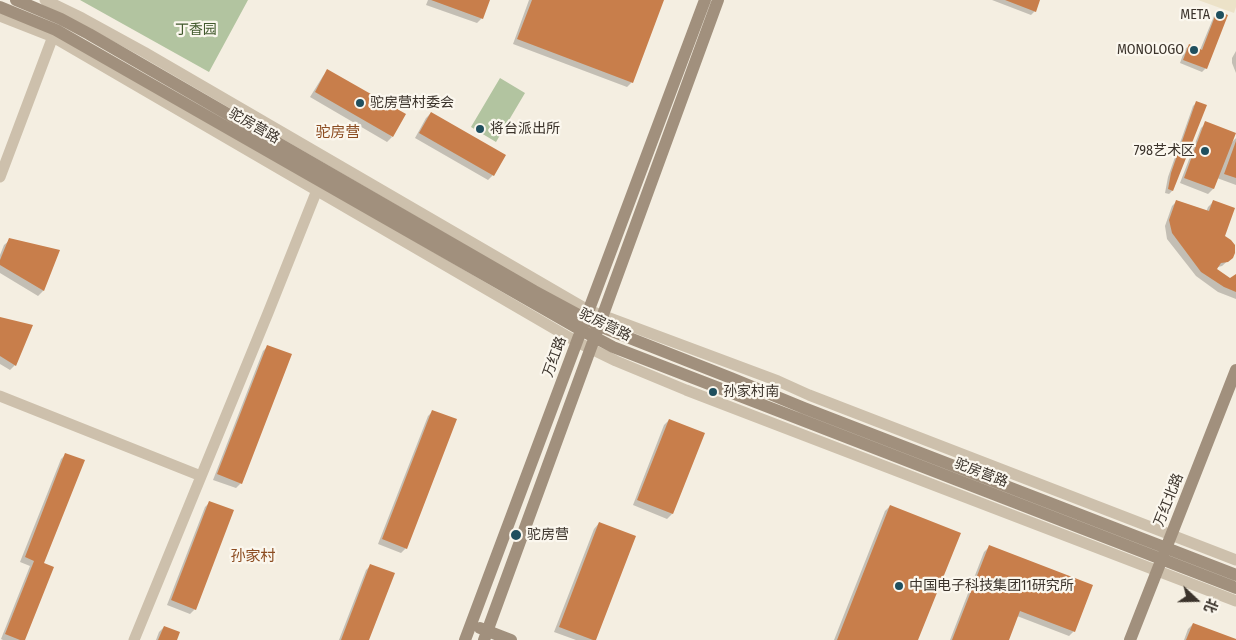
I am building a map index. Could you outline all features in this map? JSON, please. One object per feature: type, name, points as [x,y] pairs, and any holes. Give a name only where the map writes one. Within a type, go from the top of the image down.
[{"type":"street","name":"驼房营路","points":[[16,0],[61,19],[89,34],[534,291],[583,325]]},
{"type":"street","points":[[45,0],[144,52],[596,332],[778,381],[809,395],[1236,560]]},
{"type":"street","name":"万红路","points":[[466,640],[705,0]]},
{"type":"street","points":[[485,635],[718,0]]},
{"type":"street","name":"驼房营路","points":[[0,8],[54,34],[318,186],[596,332],[731,378],[1162,559],[1236,588]]},
{"type":"street","points":[[0,16],[54,34],[0,177]]},
{"type":"street","points":[[134,640],[318,186]]},
{"type":"street","points":[[596,332],[616,361],[695,393],[1162,559],[1236,601]]},
{"type":"street","name":"万红北路","points":[[1130,640],[1236,370]]},
{"type":"street","points":[[0,396],[201,476]]},
{"type":"street","name":"驼房营路","points":[[1162,559],[1236,575]]},
{"type":"street","points":[[471,625],[485,635],[510,640]]},
{"type":"green space","name":"丁香园","points":[[80,0],[248,0],[209,72]]},
{"type":"green space","points":[[500,78],[525,93],[496,142],[471,127]]},
{"type":"shaded area","points":[[1198,0],[1236,0],[1236,7],[1234,13]]},
{"type":"building","points":[[431,0],[490,0],[483,19]]},
{"type":"building","points":[[532,0],[664,0],[633,83],[517,39]]},
{"type":"building","points":[[1005,0],[1040,0],[1036,12]]},
{"type":"building","name":"META","points":[[1217,11],[1228,15],[1207,69],[1183,60],[1189,44],[1202,50]]},
{"type":"building","name":"驼房营村委会","points":[[327,69],[406,114],[393,137],[315,92]]},
{"type":"building","points":[[1196,101],[1207,105],[1173,191],[1168,189],[1171,173]]},
{"type":"building","points":[[431,112],[506,155],[494,176],[419,133]]},
{"type":"building","points":[[1205,121],[1236,133],[1214,189],[1184,178]]},
{"type":"building","points":[[1236,141],[1236,178],[1224,174]]},
{"type":"building","points":[[1176,200],[1209,211],[1213,200],[1235,208],[1225,236],[1235,245],[1235,253],[1233,258],[1228,262],[1221,263],[1217,269],[1230,278],[1236,274],[1236,292],[1224,287],[1201,272],[1172,233],[1169,220]]},
{"type":"building","points":[[9,238],[60,250],[44,291],[0,265],[0,260]]},
{"type":"building","points":[[0,317],[33,325],[16,366],[0,356]]},
{"type":"building","points":[[267,345],[292,354],[242,484],[217,474]]},
{"type":"building","points":[[432,410],[457,419],[407,549],[382,539]]},
{"type":"building","points":[[669,419],[705,433],[673,514],[637,500]]},
{"type":"building","points":[[65,453],[85,460],[44,563],[54,567],[25,640],[20,640],[5,634],[34,561],[25,557]]},
{"type":"building","points":[[209,501],[234,510],[196,610],[171,600]]},
{"type":"building","name":"中国电子科技集团11研究所","points":[[890,505],[961,533],[918,640],[837,640]]},
{"type":"building","points":[[599,522],[636,536],[596,640],[593,640],[559,627]]},
{"type":"building","points":[[989,545],[1093,585],[1075,632],[1020,611],[1009,640],[952,640]]},
{"type":"building","points":[[370,564],[395,573],[369,640],[341,640]]},
{"type":"building","points":[[1193,623],[1236,639],[1236,640],[1186,640]]},
{"type":"building","points":[[164,626],[180,632],[177,640],[158,640]]},
{"type":"place","name":"META","points":[[1220,15]]},
{"type":"place","name":"MONOLOGO","points":[[1194,50]]},
{"type":"place","name":"驼房营村委会","points":[[360,103]]},
{"type":"place","name":"将台派出所","points":[[480,129]]},
{"type":"place","name":"798艺术区","points":[[1205,151]]},
{"type":"place","name":"孙家村南","points":[[713,392]]},
{"type":"place","name":"驼房营","points":[[516,535]]},
{"type":"place","name":"中国电子科技集团11研究所","points":[[899,586]]},
{"type":"district","name":"驼房营","points":[[338,133]]},
{"type":"district","name":"孙家村","points":[[253,557]]}]
